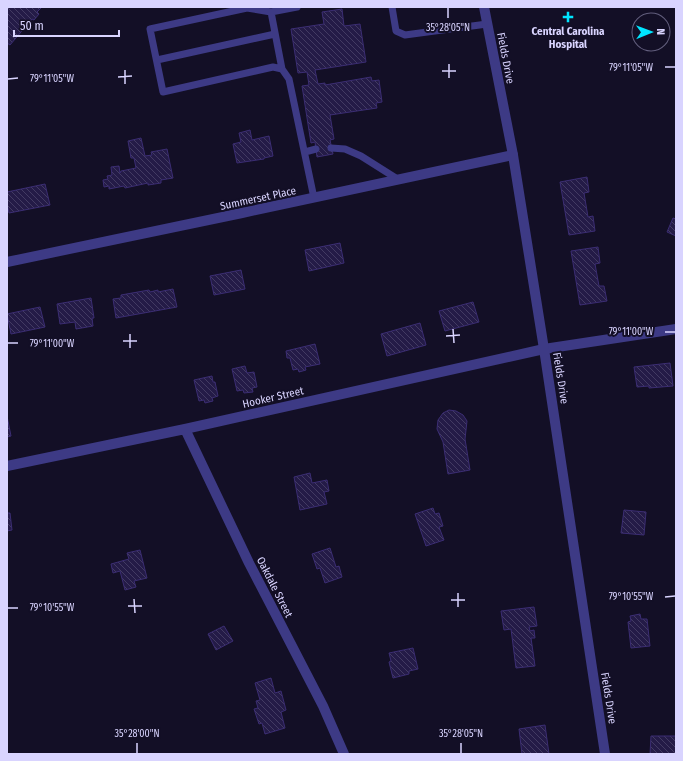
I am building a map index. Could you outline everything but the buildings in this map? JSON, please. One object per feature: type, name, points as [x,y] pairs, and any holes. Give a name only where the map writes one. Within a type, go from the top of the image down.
[{"type":"street","name":"Fields Drive","points":[[484,7],[513,155],[605,754]]},
{"type":"street","name":"Summerset Place","points":[[7,262],[513,155]]},
{"type":"street","name":"Hooker Street","points":[[7,466],[185,429],[544,349],[676,329]]},
{"type":"street","name":"Oakdale Street","points":[[185,429],[249,563],[323,706],[344,754]]},
{"type":"lane","points":[[282,68],[273,67],[163,92],[150,30],[247,8],[271,12],[297,7]]},
{"type":"lane","points":[[392,7],[396,31],[405,35],[487,24]]},
{"type":"lane","points":[[271,12],[282,68],[289,79],[314,198]]},
{"type":"lane","points":[[157,60],[275,34]]},
{"type":"lane","points":[[332,148],[345,149],[361,156],[399,180]]},
{"type":"lane","points":[[304,152],[316,149]]},
{"type":"place","name":"Central Carolina Hospital","points":[[568,17]]}]
